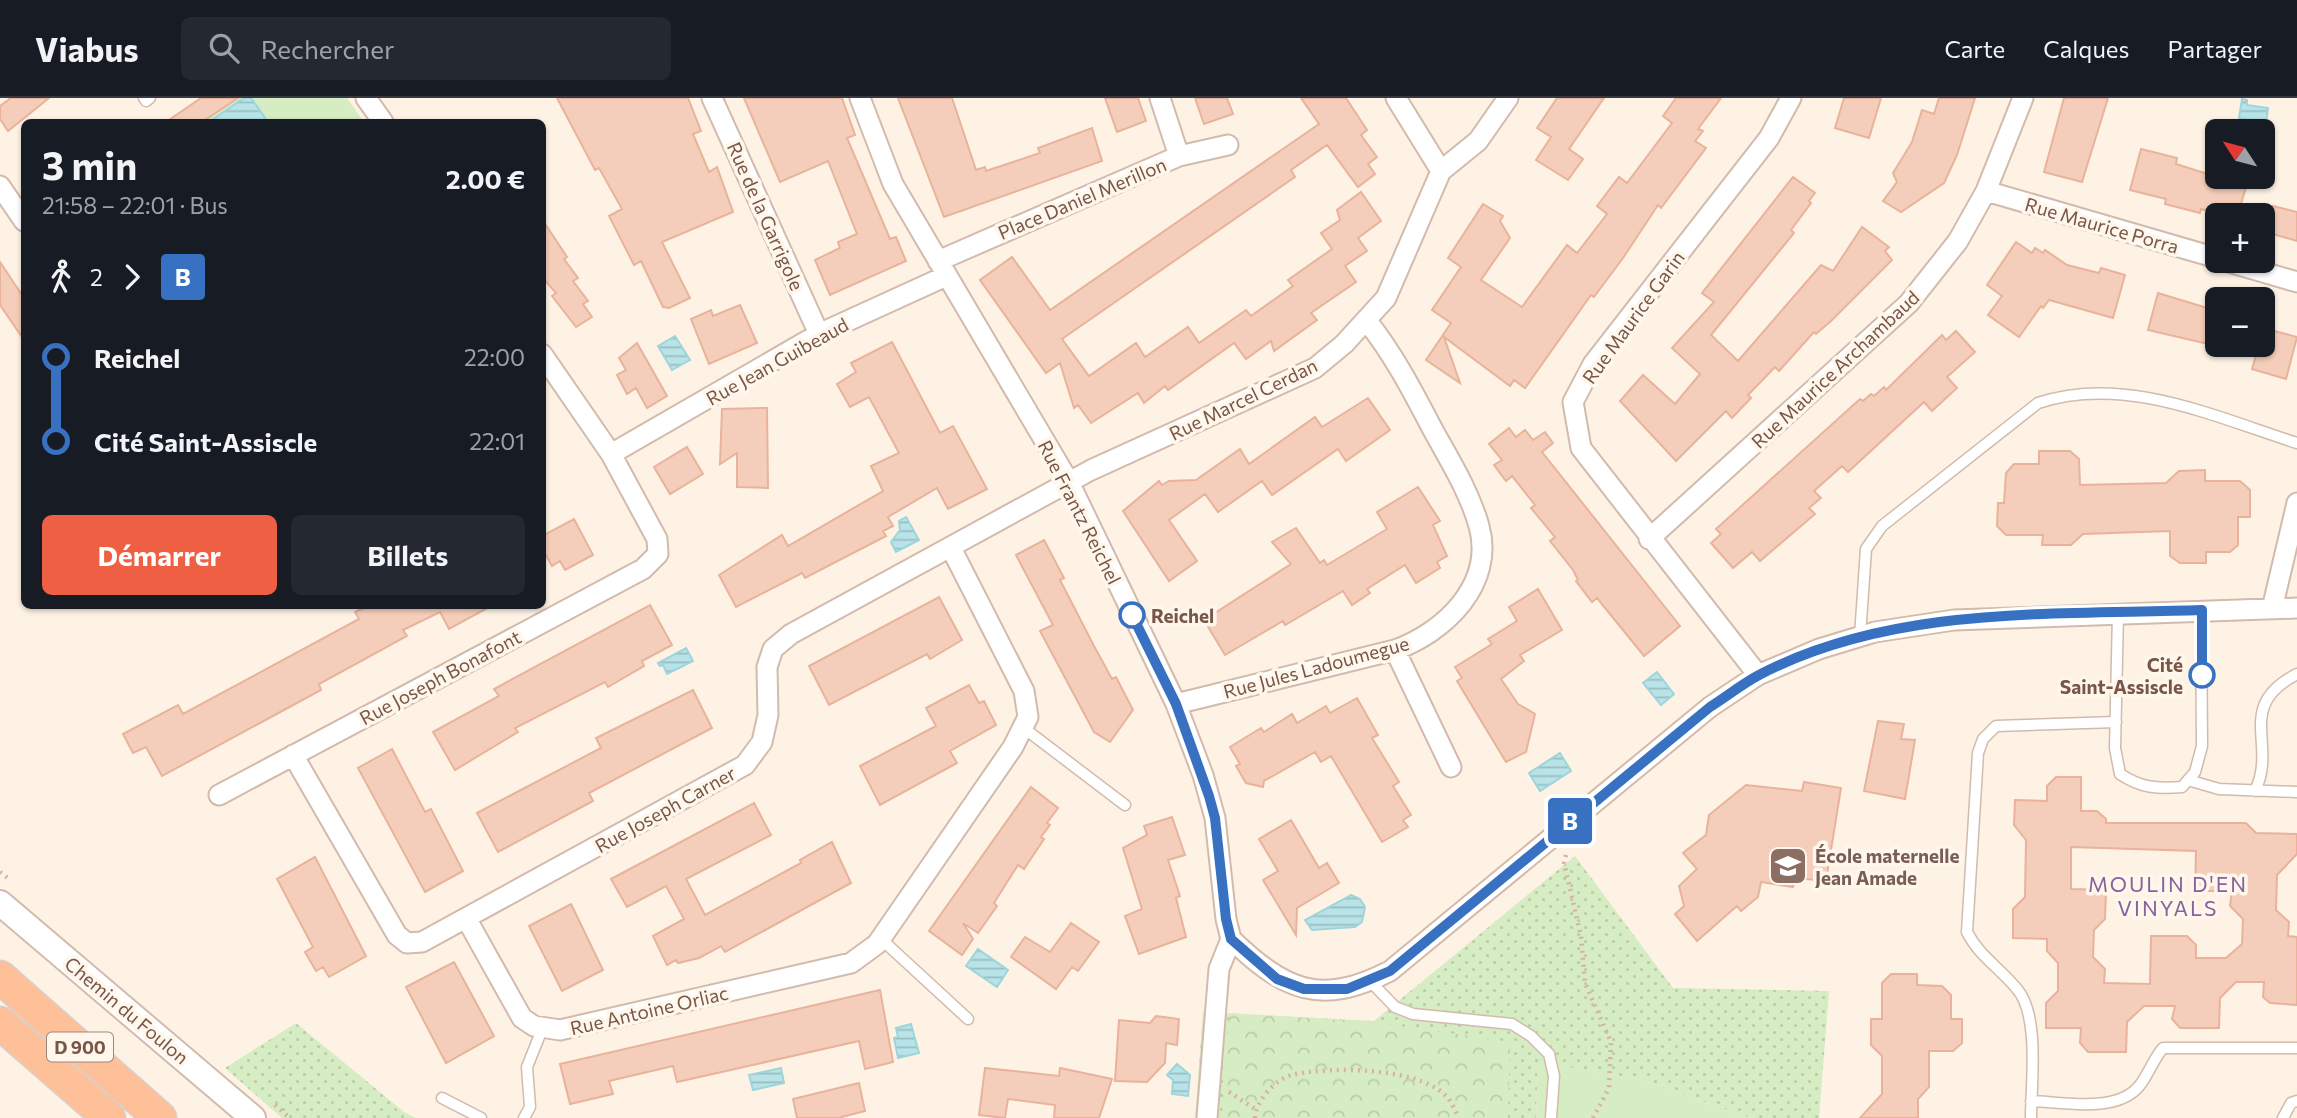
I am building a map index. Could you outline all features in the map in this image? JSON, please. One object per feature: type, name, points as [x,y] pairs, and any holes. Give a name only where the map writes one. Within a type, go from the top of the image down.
[{"type":"highway","name":"D 900","points":[[0,977],[160,1118]]},
{"type":"highway","name":"D 900","points":[[0,1023],[108,1118]]},
{"type":"street","points":[[366,98],[381,119]]},
{"type":"street","name":"Rue de la Garrigole","points":[[712,98],[819,334]]},
{"type":"street","name":"Rue Frantz Reichel","points":[[860,98],[892,184],[1069,482],[1176,704],[1215,818],[1226,919],[1231,939]]},
{"type":"street","points":[[1160,98],[1179,156]]},
{"type":"street","points":[[1396,98],[1441,171],[1478,141],[1508,98]]},
{"type":"street","name":"Rue Maurice Garin","points":[[1758,675],[1648,539],[1581,448],[1573,402],[1593,364],[1769,138],[1791,98]]},
{"type":"street","name":"Rue Maurice Archambaud","points":[[1648,539],[1909,303],[1958,241],[1986,191],[2023,98]]},
{"type":"street","name":"Place Daniel Merillon","points":[[942,269],[1179,156],[1228,145]]},
{"type":"street","name":"Rue Marcel Cerdan","points":[[1069,482],[1315,368],[1367,321],[1386,299],[1441,171]]},
{"type":"street","points":[[0,186],[21,217]]},
{"type":"street","name":"Rue Maurice Porra","points":[[1986,191],[2205,255]]},
{"type":"street","name":"Rue Jean Guibeaud","points":[[611,454],[819,334],[942,269]]},
{"type":"street","points":[[2266,273],[2297,282]]},
{"type":"street","name":"Rue Jules Ladoumegue","points":[[1176,704],[1395,650],[1413,643],[1443,625],[1461,606],[1480,567],[1480,529],[1467,491],[1390,350],[1367,321]]},
{"type":"street","points":[[546,361],[611,454]]},
{"type":"street","name":"Rue Joseph Bonafont","points":[[219,795],[643,569],[658,554],[657,539],[611,454]]},
{"type":"street","name":"Rue Joseph Carner","points":[[293,755],[397,934],[407,943],[422,942],[745,765],[762,742],[768,715],[767,667],[773,649],[791,634],[1069,482]]},
{"type":"street","points":[[2272,609],[2297,503]]},
{"type":"street","points":[[951,548],[1024,691],[1028,717],[1024,729]]},
{"type":"street","points":[[1207,1118],[1219,969],[1231,939],[1277,979],[1304,989],[1347,989],[1390,971],[1710,707],[1758,675],[1819,649],[1860,636],[1954,620],[2119,612],[2297,608]]},
{"type":"street","points":[[1395,650],[1451,767]]},
{"type":"street","name":"Rue Antoine Orliac","points":[[466,918],[522,1018],[534,1026],[560,1030],[851,963],[880,938],[1024,729]]},
{"type":"street","name":"Chemin du Foulon","points":[[0,903],[253,1118]]},
{"type":"lane","points":[[144,98],[146,101],[150,98]]},
{"type":"lane","points":[[1860,636],[1866,549],[1882,526],[2038,403],[2065,394],[2151,396],[2297,443]]},
{"type":"lane","points":[[2119,612],[2115,748],[2120,775],[2137,785],[2157,789],[2182,787],[2195,772],[2202,746],[2202,610]]},
{"type":"lane","points":[[2255,791],[2263,775],[2261,731],[2264,701],[2276,685],[2297,674]]},
{"type":"lane","points":[[2031,1118],[2029,1017],[2019,991],[1976,950],[1967,932],[1978,753],[1983,739],[1996,726],[2116,722]]},
{"type":"lane","points":[[1024,729],[1125,806]]},
{"type":"lane","points":[[2188,780],[2219,789],[2297,792]]},
{"type":"lane","points":[[880,938],[968,1019]]},
{"type":"lane","points":[[1370,981],[1395,1007],[1413,1014],[1512,1024],[1531,1036],[1549,1054],[1554,1076],[1551,1118]]},
{"type":"lane","points":[[524,1118],[530,1107],[527,1067],[543,1027]]},
{"type":"lane","points":[[2031,1101],[2092,1103],[2123,1098],[2140,1086],[2150,1063],[2163,1048],[2297,1048]]},
{"type":"lane","points":[[442,1098],[481,1118]]},
{"type":"lane","points":[[2283,1118],[2291,1103],[2297,1101]]},
{"type":"path","points":[[1578,814],[1564,863],[1581,936],[1585,983],[1611,1042],[1609,1088],[1593,1118]]},
{"type":"path","points":[[1255,1118],[1255,1109],[1266,1092],[1289,1075],[1375,1072],[1413,1078],[1446,1095],[1459,1118]]},
{"type":"green space","points":[[202,98],[347,98],[362,119],[171,119]]},
{"type":"green space","points":[[1575,856],[1673,988],[1829,991],[1819,1118],[1751,1118],[1638,1079],[1538,1062],[1536,1118],[1195,1118],[1203,1012],[1374,1021]]},
{"type":"green space","points":[[1229,1013],[1374,1022],[1510,1042],[1508,1118],[1222,1118]]},
{"type":"green space","points":[[296,1023],[404,1112],[416,1118],[282,1118],[225,1068]]},
{"type":"green space","points":[[1538,1062],[1638,1079],[1751,1118],[1536,1118]]},
{"type":"water","points":[[244,98],[251,98],[266,119],[213,119]]},
{"type":"water","points":[[2242,99],[2247,100],[2247,105],[2268,108],[2267,119],[2239,118]]},
{"type":"water","points":[[675,336],[690,360],[672,370],[658,346]]},
{"type":"water","points":[[906,517],[919,540],[896,552],[891,542],[900,530],[899,521]]},
{"type":"water","points":[[686,648],[693,661],[667,674],[663,665],[658,663]]},
{"type":"water","points":[[1657,672],[1674,694],[1661,705],[1643,683]]},
{"type":"water","points":[[1560,753],[1571,771],[1540,791],[1529,773]]},
{"type":"water","points":[[1351,895],[1360,899],[1365,907],[1362,922],[1355,927],[1312,930],[1305,920]]},
{"type":"water","points":[[978,949],[1008,970],[997,987],[966,966]]},
{"type":"water","points":[[911,1024],[919,1053],[898,1058],[894,1038],[898,1037],[896,1028]]},
{"type":"water","points":[[1177,1064],[1190,1075],[1188,1096],[1172,1094],[1173,1080],[1167,1075]]},
{"type":"water","points":[[781,1068],[784,1083],[753,1090],[749,1075]]},
{"type":"building","points":[[11,98],[49,98],[8,131],[0,119],[0,106]]},
{"type":"building","points":[[201,98],[238,98],[206,119],[170,119]]},
{"type":"building","points":[[557,98],[688,98],[701,131],[693,134],[709,172],[717,167],[733,212],[662,242],[690,298],[669,308],[663,307],[641,261],[634,265],[609,216],[622,209],[599,168],[595,170]]},
{"type":"building","points":[[744,98],[842,98],[855,135],[847,138],[890,239],[896,237],[906,261],[830,295],[815,260],[840,248],[838,242],[857,234],[828,161],[780,182]]},
{"type":"building","points":[[898,98],[952,98],[976,170],[985,167],[986,171],[1040,153],[1038,148],[1092,128],[1102,161],[944,217]]},
{"type":"building","points":[[1105,98],[1138,98],[1146,121],[1117,132]]},
{"type":"building","points":[[1195,98],[1227,98],[1233,114],[1204,124]]},
{"type":"building","points":[[1301,98],[1346,98],[1367,130],[1361,135],[1377,157],[1368,164],[1375,174],[1358,187],[1327,145],[1291,170],[1295,177],[1062,339],[1089,376],[1136,343],[1145,357],[1188,327],[1199,343],[1246,310],[1251,316],[1293,286],[1288,280],[1332,249],[1321,233],[1340,220],[1337,210],[1361,192],[1381,221],[1358,238],[1367,251],[1345,266],[1356,282],[1311,313],[1317,320],[1274,351],[1271,341],[1246,359],[1234,343],[1168,390],[1165,386],[1144,403],[1138,393],[1091,423],[1078,405],[1074,408],[1060,363],[1046,373],[980,280],[1012,257],[1050,310],[1319,124]]},
{"type":"building","points":[[1557,98],[1604,98],[1569,149],[1583,159],[1568,180],[1536,160],[1551,137],[1537,128]]},
{"type":"building","points":[[1676,98],[1721,98],[1698,129],[1703,131],[1695,141],[1706,148],[1661,208],[1658,205],[1623,258],[1594,297],[1591,295],[1525,388],[1514,380],[1510,386],[1444,337],[1460,383],[1426,360],[1451,323],[1432,310],[1461,267],[1448,258],[1483,204],[1503,216],[1500,221],[1510,238],[1481,280],[1522,307],[1567,245],[1577,253],[1607,214],[1597,206],[1619,177],[1627,183],[1672,123],[1663,116]]},
{"type":"building","points":[[1844,98],[1881,98],[1869,138],[1835,128]]},
{"type":"building","points":[[1939,98],[1975,98],[1957,155],[1944,183],[1901,212],[1883,201],[1897,182],[1893,173],[1912,142],[1922,110],[1934,114]]},
{"type":"building","points":[[2064,98],[2108,98],[2082,182],[2044,172]]},
{"type":"building","points":[[2141,149],[2177,158],[2176,164],[2205,173],[2205,189],[2245,189],[2241,203],[2205,203],[2205,210],[2201,209],[2200,213],[2165,204],[2166,199],[2130,190]]},
{"type":"building","points":[[1793,177],[1815,193],[1809,201],[1811,203],[1791,230],[1794,233],[1711,335],[1738,361],[1821,265],[1833,271],[1862,227],[1889,247],[1885,251],[1892,260],[1831,321],[1816,334],[1814,332],[1779,371],[1775,367],[1748,395],[1751,398],[1732,418],[1726,411],[1676,461],[1620,401],[1643,375],[1675,404],[1700,374],[1672,348],[1714,302],[1702,293]]},
{"type":"building","points":[[2275,206],[2297,212],[2297,241],[2275,235]]},
{"type":"building","points":[[546,225],[567,257],[564,259],[578,278],[573,281],[588,301],[583,304],[592,317],[576,327],[552,296],[556,293],[546,282]]},
{"type":"building","points":[[2016,242],[2032,253],[2035,248],[2043,253],[2045,250],[2067,265],[2099,273],[2101,268],[2125,275],[2113,318],[2049,300],[2043,308],[2041,306],[2019,337],[1988,315],[2002,296],[1987,285]]},
{"type":"building","points":[[0,262],[21,294],[21,336],[0,305]]},
{"type":"building","points":[[2158,293],[2205,307],[2205,343],[2148,330]]},
{"type":"building","points":[[740,305],[757,343],[709,364],[691,319],[711,310],[713,316]]},
{"type":"building","points":[[1956,331],[1975,352],[1947,377],[1957,388],[1932,411],[1924,402],[1848,472],[1842,466],[1814,491],[1821,498],[1809,508],[1815,514],[1760,561],[1752,552],[1733,568],[1711,543],[1721,534],[1716,529],[1860,399],[1863,401],[1871,394],[1874,396],[1884,387],[1886,390],[1942,335],[1946,340]]},
{"type":"building","points":[[2275,331],[2297,337],[2286,379],[2252,369],[2256,357],[2275,357]]},
{"type":"building","points":[[892,342],[940,433],[953,426],[987,489],[948,509],[937,488],[888,517],[893,526],[883,531],[886,536],[805,578],[802,573],[736,607],[719,575],[782,535],[788,546],[883,491],[871,466],[899,453],[869,397],[850,407],[837,384],[856,372],[851,363]]},
{"type":"building","points":[[637,343],[667,396],[647,408],[636,388],[627,394],[617,375],[626,370],[619,358]]},
{"type":"building","points":[[1368,398],[1390,430],[1346,461],[1338,449],[1272,495],[1262,481],[1218,512],[1205,494],[1169,520],[1197,561],[1169,581],[1123,511],[1159,481],[1162,485],[1169,481],[1196,480],[1240,449],[1249,464],[1315,417],[1322,427]]},
{"type":"building","points":[[767,408],[768,488],[737,487],[737,453],[720,464],[722,409]]},
{"type":"building","points":[[1509,428],[1516,437],[1525,430],[1533,440],[1545,432],[1553,443],[1542,452],[1680,626],[1644,656],[1597,598],[1592,602],[1576,581],[1578,580],[1573,570],[1550,541],[1555,537],[1531,508],[1535,505],[1512,476],[1506,481],[1494,465],[1502,460],[1489,444]]},
{"type":"building","points":[[687,447],[703,474],[670,494],[654,467]]},
{"type":"building","points":[[2039,451],[2070,451],[2079,459],[2080,485],[2166,483],[2179,471],[2205,470],[2205,481],[2240,481],[2250,490],[2250,517],[2238,517],[2238,545],[2230,552],[2206,552],[2206,563],[2180,563],[2170,556],[2170,531],[2083,534],[2071,545],[2042,545],[2043,535],[2006,535],[1997,526],[1998,503],[2004,503],[2006,473],[2014,464],[2039,464]]},
{"type":"building","points":[[1418,487],[1440,521],[1433,525],[1447,556],[1437,562],[1440,568],[1416,583],[1405,565],[1367,589],[1370,593],[1352,605],[1343,591],[1285,625],[1283,621],[1225,655],[1204,620],[1291,564],[1272,542],[1296,528],[1320,563],[1324,560],[1327,565],[1387,529],[1377,512]]},
{"type":"building","points":[[574,519],[593,555],[565,570],[560,561],[552,566],[546,555],[546,534]]},
{"type":"building","points":[[1044,540],[1064,578],[1060,580],[1094,646],[1112,679],[1116,677],[1133,710],[1110,742],[1094,732],[1040,631],[1053,625],[1016,555]]},
{"type":"building","points":[[1538,589],[1562,630],[1520,655],[1524,661],[1501,679],[1518,704],[1535,714],[1526,752],[1506,762],[1457,681],[1462,678],[1455,667],[1492,644],[1488,639],[1517,621],[1509,607]]},
{"type":"building","points":[[939,597],[962,640],[930,659],[927,654],[829,705],[809,666]]},
{"type":"building","points":[[650,605],[672,645],[642,661],[644,666],[608,687],[605,682],[515,728],[518,732],[455,770],[433,732],[499,696],[494,689]]},
{"type":"building","points":[[362,609],[486,609],[449,629],[440,612],[403,630],[407,636],[319,684],[321,690],[162,776],[146,747],[133,753],[123,734],[178,705],[183,714],[359,619],[355,612]]},
{"type":"building","points":[[969,685],[979,703],[984,701],[996,725],[950,751],[957,763],[880,805],[860,766],[936,726],[926,708]]},
{"type":"building","points":[[693,690],[712,728],[589,793],[593,801],[498,852],[477,813],[601,748],[596,738]]},
{"type":"building","points":[[1357,698],[1378,735],[1372,738],[1399,782],[1393,786],[1411,815],[1403,820],[1408,827],[1382,842],[1331,756],[1321,762],[1315,752],[1264,781],[1263,787],[1246,783],[1236,766],[1240,764],[1230,747],[1261,728],[1264,732],[1292,714],[1297,723],[1326,706],[1330,713]]},
{"type":"building","points":[[1878,721],[1904,724],[1901,739],[1915,740],[1905,799],[1864,791]]},
{"type":"building","points":[[392,749],[425,812],[431,809],[463,871],[425,892],[358,768]]},
{"type":"building","points":[[2056,777],[2081,777],[2081,811],[2097,811],[2106,819],[2106,823],[2246,823],[2256,833],[2297,834],[2297,854],[2277,875],[2276,910],[2289,922],[2288,936],[2297,937],[2297,1005],[2270,1003],[2263,997],[2264,982],[2236,982],[2220,998],[2219,1028],[2180,1028],[2172,1019],[2175,1006],[2144,1006],[2127,1022],[2126,1052],[2088,1052],[2080,1043],[2081,1028],[2046,1028],[2046,1003],[2058,991],[2058,963],[2047,951],[2047,939],[2013,938],[2013,909],[2025,897],[2026,840],[2014,825],[2015,800],[2047,801],[2047,786]],"holes":[[[2071,847],[2196,851],[2195,891],[2232,891],[2230,906],[2243,919],[2242,944],[2226,958],[2196,958],[2196,945],[2187,936],[2151,936],[2150,984],[2104,983],[2105,969],[2093,957],[2094,930],[2105,919],[2106,890],[2071,889]]]},
{"type":"building","points":[[1804,782],[1841,788],[1826,881],[1795,878],[1793,887],[1761,882],[1758,897],[1741,911],[1737,906],[1697,941],[1675,914],[1684,906],[1679,886],[1697,869],[1683,853],[1706,835],[1709,815],[1746,785],[1802,791]]},
{"type":"building","points":[[1031,787],[1058,808],[1047,823],[1050,825],[1041,837],[1044,839],[1024,869],[1018,865],[994,903],[997,906],[978,933],[963,923],[973,939],[962,955],[929,931]]},
{"type":"building","points":[[754,803],[771,835],[686,879],[705,915],[801,863],[800,860],[832,842],[851,883],[725,952],[721,946],[699,958],[678,963],[676,960],[667,965],[653,936],[684,919],[666,886],[627,907],[611,879]]},
{"type":"building","points":[[1172,817],[1185,855],[1168,860],[1180,896],[1176,898],[1186,937],[1139,954],[1125,916],[1142,909],[1123,848],[1147,835],[1144,826]]},
{"type":"building","points":[[1291,820],[1319,868],[1327,863],[1339,883],[1297,908],[1296,935],[1263,880],[1278,871],[1259,839]]},
{"type":"building","points":[[315,857],[366,956],[329,977],[323,967],[316,971],[305,952],[313,947],[277,879]]},
{"type":"building","points":[[571,904],[603,970],[562,991],[529,926]]},
{"type":"building","points":[[1071,923],[1099,942],[1078,971],[1072,967],[1056,989],[1011,957],[1025,937],[1050,952]]},
{"type":"building","points":[[454,962],[494,1036],[446,1063],[406,987]]},
{"type":"building","points":[[1891,974],[1917,974],[1917,985],[1942,986],[1951,995],[1951,1019],[1962,1019],[1962,1043],[1953,1051],[1929,1051],[1929,1087],[1918,1099],[1918,1118],[1860,1118],[1882,1094],[1882,1056],[1871,1045],[1871,1019],[1882,1019],[1882,983]]},
{"type":"building","points":[[880,990],[893,1062],[865,1069],[859,1041],[677,1082],[673,1066],[609,1081],[613,1094],[570,1104],[560,1064]]},
{"type":"building","points":[[1156,1016],[1179,1019],[1177,1045],[1166,1043],[1165,1063],[1147,1082],[1115,1081],[1119,1020],[1150,1023]]},
{"type":"building","points":[[985,1068],[1059,1076],[1060,1068],[1112,1079],[1099,1118],[1054,1118],[1055,1105],[1008,1099],[1005,1118],[979,1115]]},
{"type":"building","points":[[859,1083],[865,1111],[838,1118],[797,1118],[793,1099]]},
{"type":"bus line","name":"B","points":[[1132,615],[1176,704],[1203,775],[1215,818],[1226,919],[1231,939],[1277,979],[1304,989],[1347,989],[1390,971],[1710,707],[1758,675],[1819,649],[1875,632],[1954,620],[2202,610],[2202,675]]},
{"type":"place","name":"Reichel","points":[[1132,615]]},
{"type":"place","name":"Cité Saint-Assiscle","points":[[2202,675]]},
{"type":"place","name":"École maternelle Jean Amade","points":[[1788,866]]},
{"type":"district","name":"MOULIN D'EN VINYALS","points":[[2168,895]]}]
